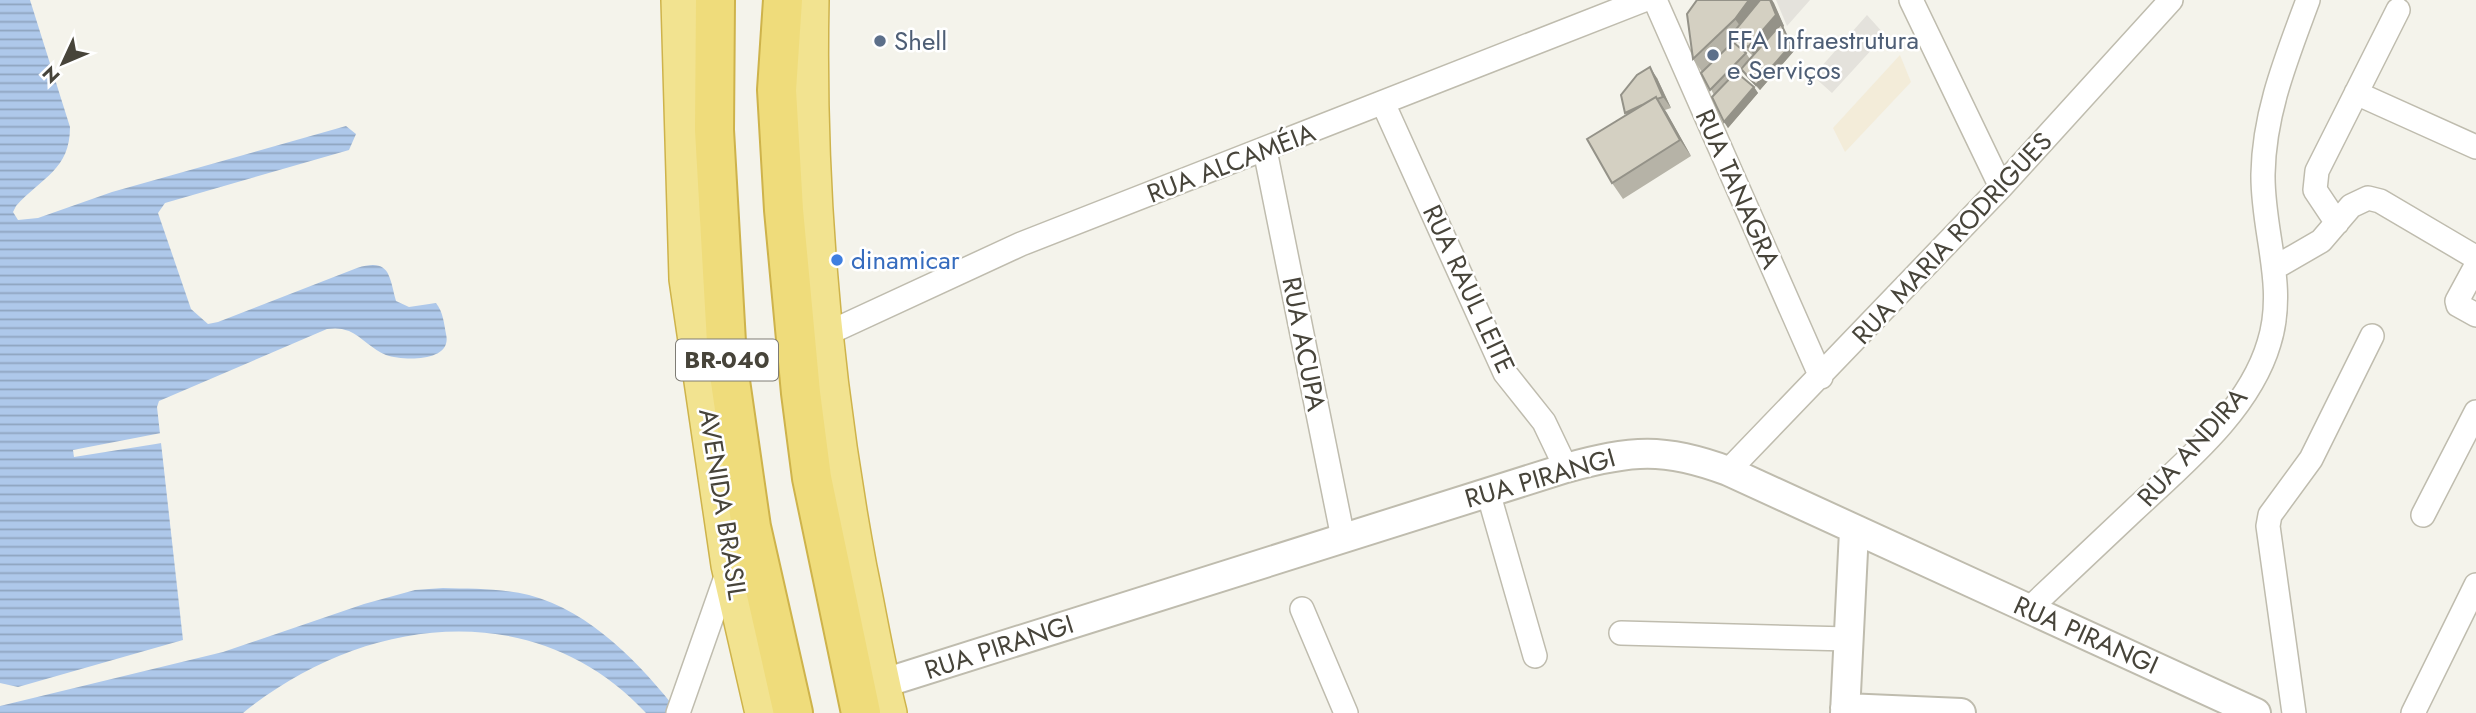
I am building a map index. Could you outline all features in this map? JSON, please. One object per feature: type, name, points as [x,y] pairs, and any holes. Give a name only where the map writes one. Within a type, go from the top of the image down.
[{"type":"highway","name":"AVENIDA BRASIL","points":[[680,0],[688,279],[730,565],[764,713]]},
{"type":"highway","name":"AVENIDA BRASIL","points":[[715,0],[715,130],[727,360],[751,527],[793,713]]},
{"type":"highway","name":"BR-040","points":[[783,0],[777,90],[784,210],[801,393],[812,478],[877,703]]},
{"type":"highway","points":[[796,0],[796,117],[802,244],[822,336],[877,703]]},
{"type":"highway","points":[[811,0],[811,122],[822,336]]},
{"type":"street","name":"RUA ALCAMÉIA","points":[[822,336],[1021,244],[1644,0]]},
{"type":"street","name":"RUA TANAGRA","points":[[1655,0],[1821,377]]},
{"type":"street","points":[[1911,0],[2001,187]]},
{"type":"street","name":"RUA MARIA RODRIGUES","points":[[1728,471],[2001,187],[2171,0]]},
{"type":"street","name":"RUA ANDIRA","points":[[2029,609],[2185,462],[2241,397],[2260,367],[2270,342],[2275,306],[2276,267],[2263,177],[2266,132],[2279,78],[2308,0]]},
{"type":"street","points":[[2337,223],[2319,197],[2315,180],[2398,10]]},
{"type":"street","points":[[2356,93],[2476,147]]},
{"type":"street","name":"RUA RAUL LEITE","points":[[1383,103],[1506,373],[1544,422],[1566,468]]},
{"type":"street","name":"RUA ACUPA","points":[[1265,150],[1343,538]]},
{"type":"street","points":[[2276,267],[2306,251],[2337,223],[2351,206],[2368,198],[2473,260],[2457,301],[2458,305],[2476,315]]},
{"type":"street","points":[[2294,713],[2268,526],[2270,515],[2311,459],[2372,336]]},
{"type":"street","points":[[2423,515],[2476,412]]},
{"type":"street","name":"RUA PIRANGI","points":[[877,703],[1343,538],[1566,468],[1615,454],[1643,451],[1700,460],[1728,471],[2256,713]]},
{"type":"street","points":[[1489,492],[1535,656]]},
{"type":"street","points":[[1854,531],[1845,711],[1961,713]]},
{"type":"street","points":[[680,710],[730,565]]},
{"type":"street","points":[[2413,713],[2476,585]]},
{"type":"street","points":[[1302,609],[1346,713]]},
{"type":"street","points":[[1621,633],[1849,639]]},
{"type":"shaded area","points":[[1776,0],[1810,0],[1787,26]]},
{"type":"shaded area","points":[[1867,15],[1885,35],[1832,93],[1813,76]]},
{"type":"shaded area","points":[[1900,55],[1911,82],[1845,152],[1833,128]]},
{"type":"water","points":[[0,0],[30,0],[70,127],[69,142],[60,163],[16,206],[13,212],[18,220],[38,218],[112,192],[346,126],[356,134],[349,150],[165,203],[158,213],[191,309],[208,324],[218,322],[357,268],[376,265],[382,267],[389,276],[396,301],[409,307],[436,303],[442,314],[446,334],[446,343],[435,355],[404,358],[381,353],[349,331],[327,329],[159,401],[157,407],[183,640],[18,687],[0,683]]},
{"type":"water","points":[[486,589],[529,595],[573,613],[613,642],[679,713],[646,713],[602,675],[553,649],[501,635],[447,632],[394,639],[341,655],[290,680],[243,713],[0,713],[0,706],[223,652],[364,604],[415,590]]},
{"type":"pier","points":[[161,433],[162,443],[74,457],[73,450]]},
{"type":"building","points":[[1697,0],[1749,0],[1735,19],[1693,59],[1687,14]]},
{"type":"building","points":[[1760,0],[1770,0],[1776,15],[1748,47],[1732,34]]},
{"type":"building","points":[[1781,24],[1791,45],[1756,85],[1741,69]]},
{"type":"building","points":[[1733,42],[1746,53],[1710,90],[1701,73]]},
{"type":"building","points":[[1650,67],[1663,97],[1656,97],[1625,113],[1621,95],[1637,75]]},
{"type":"building","points":[[1736,72],[1754,87],[1724,122],[1712,97]]},
{"type":"building","points":[[1656,97],[1680,140],[1612,183],[1587,139]]},
{"type":"place","name":"Shell","points":[[880,41]]},
{"type":"place","name":"FFA Infraestrutura e Serviços","points":[[1713,55]]},
{"type":"place","name":"dinamicar","points":[[837,260]]}]
